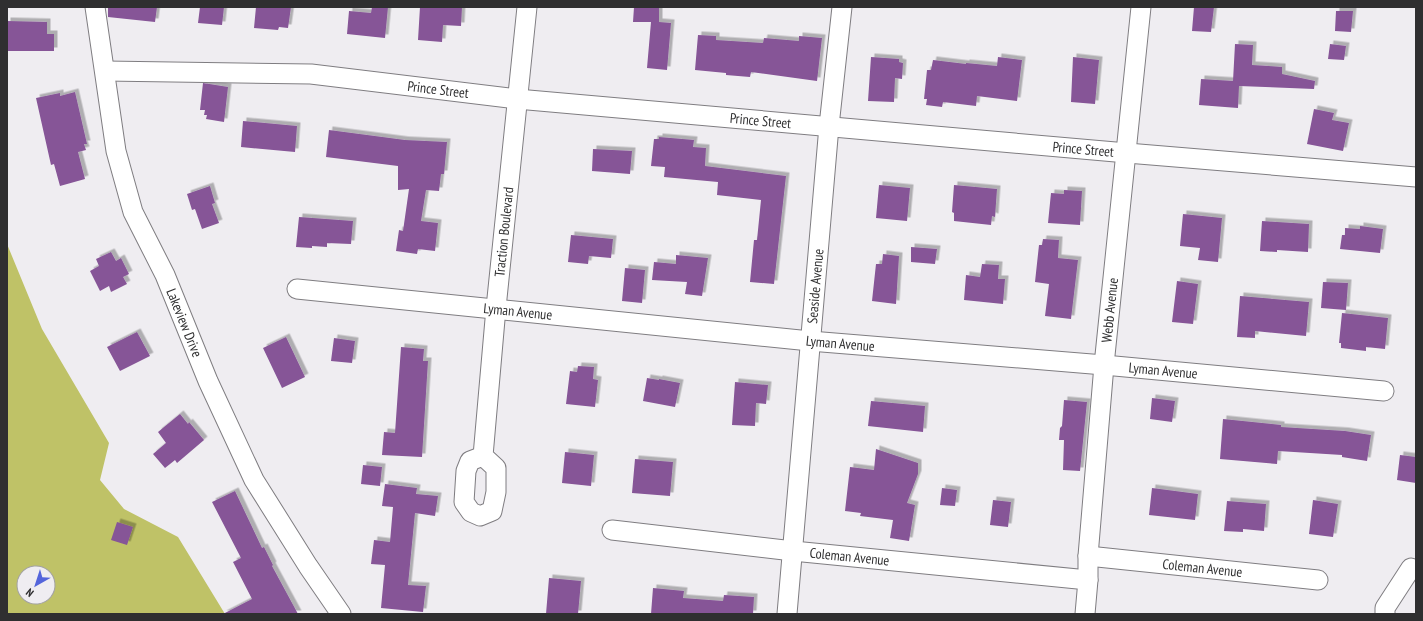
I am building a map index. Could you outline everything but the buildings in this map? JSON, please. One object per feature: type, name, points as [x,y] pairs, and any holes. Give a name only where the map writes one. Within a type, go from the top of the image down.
[{"type":"street","name":"Lakeview Drive","points":[[96,7],[116,151],[133,212],[165,275],[208,381],[254,480],[308,566],[341,614]]},
{"type":"street","name":"Traction Boulevard","points":[[483,456],[496,308],[527,7]]},
{"type":"street","name":"Seaside Avenue","points":[[787,614],[829,126],[842,7]]},
{"type":"street","name":"Webb Avenue","points":[[1084,614],[1088,580],[1088,556],[1104,365],[1141,7]]},
{"type":"street","name":"Prince Street","points":[[105,71],[311,74],[517,98],[1127,153],[1416,176]]},
{"type":"street","name":"Lyman Avenue","points":[[297,289],[810,341],[1104,365],[1384,391]]},
{"type":"street","name":"Coleman Avenue","points":[[612,530],[793,551],[1088,580]]},
{"type":"street","name":"Coleman Avenue","points":[[1088,556],[1318,580]]},
{"type":"street","points":[[1385,614],[1385,608],[1411,568]]},
{"type":"green space","points":[[7,244],[42,329],[109,443],[100,480],[124,509],[178,537],[225,614],[7,614]]}]
